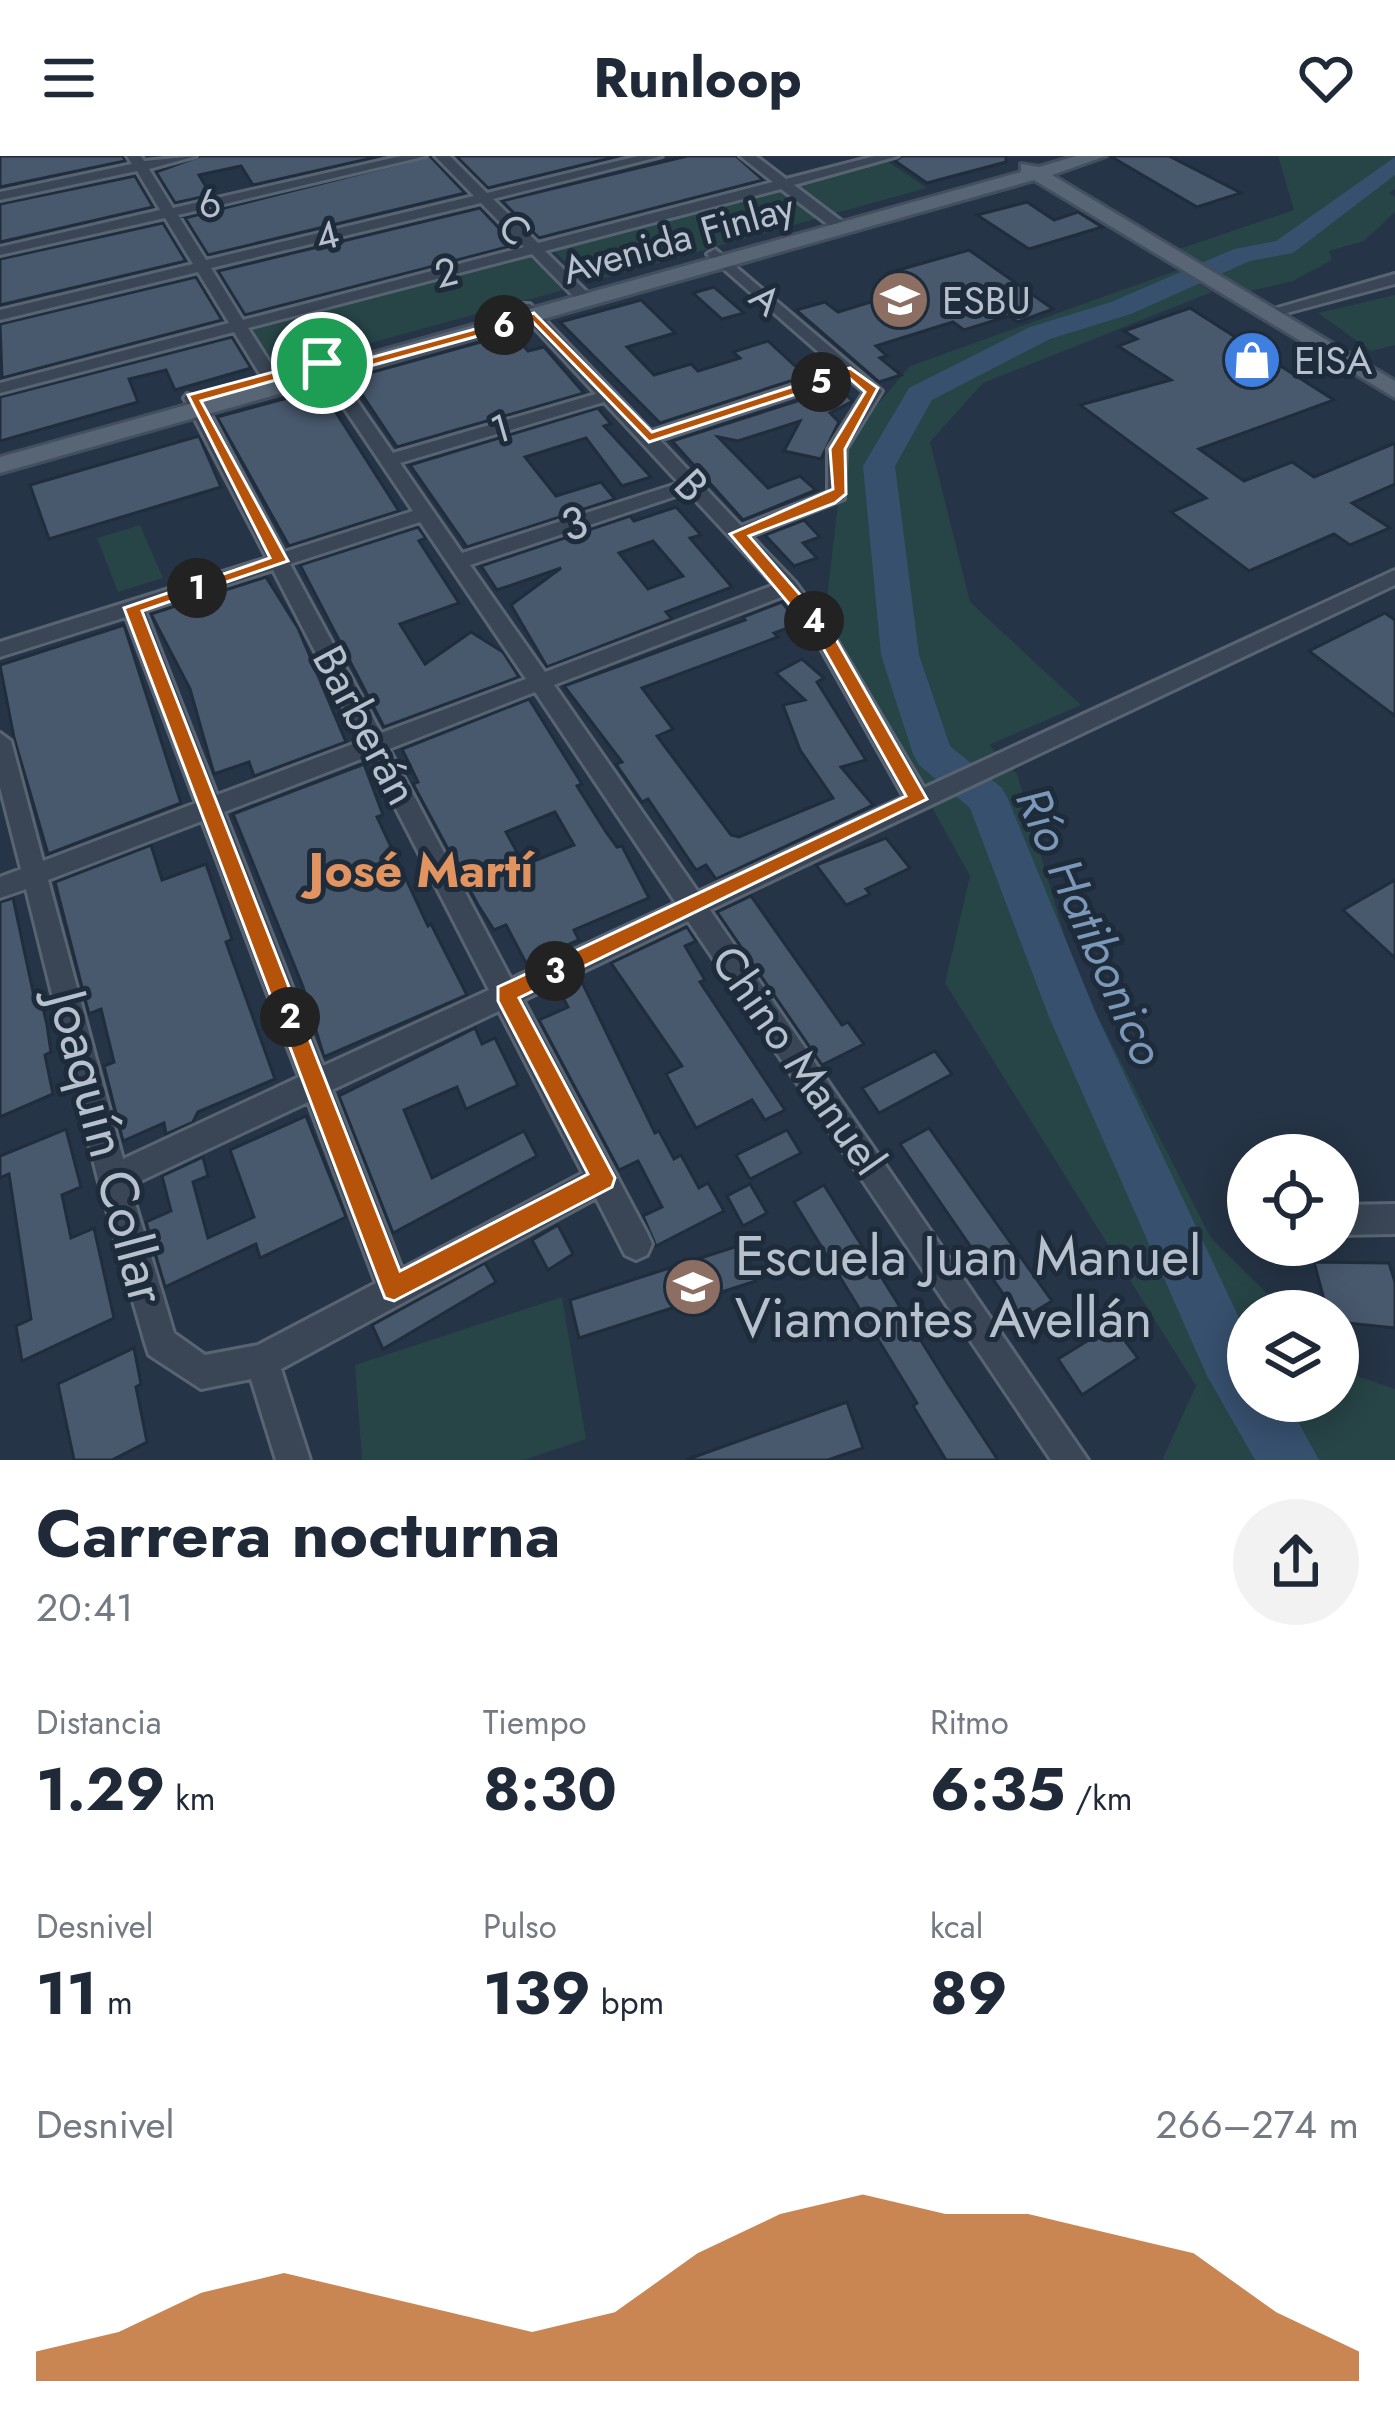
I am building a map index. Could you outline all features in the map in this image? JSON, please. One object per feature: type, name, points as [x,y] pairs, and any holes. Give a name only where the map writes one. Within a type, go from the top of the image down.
[{"type":"main road","name":"Avenida Finlay","points":[[0,451],[273,383],[1072,158]]},
{"type":"main road","points":[[1072,158],[1068,173],[1075,196]]},
{"type":"main road","points":[[1024,174],[1075,196],[1395,391]]},
{"type":"main road","points":[[1024,174],[1075,196]]},
{"type":"main road","name":"Avenida Finlay","points":[[0,465],[196,404]]},
{"type":"street","points":[[0,196],[137,161],[189,156]]},
{"type":"street","name":"6","points":[[0,251],[419,156]]},
{"type":"street","name":"C","points":[[442,156],[582,296]]},
{"type":"street","name":"4","points":[[0,315],[655,156]]},
{"type":"street","points":[[746,156],[838,225]]},
{"type":"street","name":"2","points":[[0,388],[891,156]]},
{"type":"street","points":[[137,161],[273,383]]},
{"type":"street","name":"A","points":[[720,258],[873,391],[837,449],[837,495],[738,534]]},
{"type":"street","points":[[1268,313],[1395,279]]},
{"type":"street","name":"B","points":[[529,312],[788,587],[930,794]]},
{"type":"street","name":"Chino Manuel","points":[[326,368],[538,685],[1072,1460]]},
{"type":"street","points":[[649,438],[850,372]]},
{"type":"street","name":"1","points":[[390,460],[610,395]]},
{"type":"street","name":"Barberán","points":[[196,404],[636,1244]]},
{"type":"street","name":"3","points":[[457,562],[692,485]]},
{"type":"street","points":[[0,650],[425,514]]},
{"type":"street","points":[[113,1179],[1395,577]]},
{"type":"street","points":[[0,888],[788,587]]},
{"type":"street","points":[[133,608],[394,1288]]},
{"type":"street","name":"Joaquín Collar","points":[[0,741],[160,1343],[201,1372],[262,1360],[603,1178]]},
{"type":"street","points":[[1359,1220],[1395,1219]]},
{"type":"street","points":[[262,1360],[292,1460]]},
{"type":"green space","points":[[1278,156],[1395,156],[1395,189],[1389,193],[1395,197],[1395,212],[1364,241],[1329,251],[1332,260],[1293,281],[1250,291],[1179,249],[1294,210]]},
{"type":"green space","points":[[887,161],[927,188],[836,213],[798,184]]},
{"type":"green space","points":[[781,190],[819,218],[587,283],[552,249]]},
{"type":"green space","points":[[531,255],[564,290],[276,369],[251,327]]},
{"type":"green space","points":[[1178,270],[1212,292],[983,383],[930,442],[970,602],[1081,705],[989,745],[1017,774],[1075,972],[1211,1238],[1227,1254],[1227,1266],[1239,1266],[1264,1290],[1227,1290],[1227,1422],[1359,1422],[1359,1377],[1395,1389],[1395,1460],[1162,1460],[1196,1386],[945,983],[970,876],[825,615],[845,443],[910,366]]},
{"type":"green space","points":[[1395,295],[1395,345],[1371,351],[1318,313]]},
{"type":"green space","points":[[140,525],[163,578],[118,592],[97,538]]},
{"type":"green space","points":[[562,1297],[586,1439],[524,1460],[362,1460],[355,1365]]},
{"type":"building","points":[[0,156],[123,156],[125,161],[0,187]]},
{"type":"building","points":[[200,156],[381,156],[253,185],[241,166],[199,175],[211,195],[175,203],[156,172]]},
{"type":"building","points":[[430,156],[465,193],[208,255],[185,218]]},
{"type":"building","points":[[456,156],[619,156],[488,188]]},
{"type":"building","points":[[687,156],[736,156],[763,180],[539,238],[502,201]]},
{"type":"building","points":[[902,156],[1006,156],[1006,162],[927,183],[895,161]]},
{"type":"building","points":[[1110,156],[1169,156],[1241,193],[1197,207]]},
{"type":"building","points":[[135,176],[153,207],[0,242],[0,204]]},
{"type":"building","points":[[1027,202],[1054,220],[1078,212],[1102,227],[1029,249],[977,215]]},
{"type":"building","points":[[480,208],[515,245],[245,315],[218,271]]},
{"type":"building","points":[[163,223],[186,261],[0,305],[0,259]]},
{"type":"building","points":[[969,250],[1053,309],[1018,322],[1009,316],[964,330],[953,322],[876,346],[887,356],[880,358],[901,375],[879,382],[796,310],[825,302],[838,312],[910,290],[888,273]]},
{"type":"building","points":[[196,277],[222,320],[2,378],[0,324]]},
{"type":"building","points":[[714,287],[744,313],[722,319],[693,293]]},
{"type":"building","points":[[641,300],[675,333],[627,347],[654,375],[691,364],[698,371],[740,358],[733,352],[768,341],[806,376],[660,423],[560,322]]},
{"type":"building","points":[[1190,308],[1334,400],[1199,449],[1244,481],[1292,462],[1314,477],[1395,443],[1395,484],[1352,503],[1390,528],[1350,545],[1334,534],[1249,571],[1171,512],[1206,498],[1080,405],[1171,380],[1118,346],[1137,339],[1124,331]]},
{"type":"building","points":[[513,333],[528,351],[544,347],[584,393],[397,447],[351,378]]},
{"type":"building","points":[[232,337],[251,368],[175,390],[166,370],[129,379],[138,402],[0,441],[0,397]]},
{"type":"building","points":[[838,388],[853,401],[830,413],[839,422],[821,459],[784,451],[800,421],[738,441],[718,437],[768,488],[800,476],[816,490],[743,520],[672,441]]},
{"type":"building","points":[[321,389],[399,511],[289,546],[217,417]]},
{"type":"building","points":[[598,408],[611,424],[604,426],[651,477],[622,486],[586,438],[525,457],[556,496],[601,482],[615,499],[467,547],[410,465]]},
{"type":"building","points":[[199,436],[221,487],[49,539],[30,485]]},
{"type":"building","points":[[676,507],[701,535],[690,538],[732,587],[666,612],[672,619],[547,667],[511,605],[561,568],[497,590],[481,566],[630,516],[634,521]],"holes":[[[653,541],[683,576],[648,589],[619,553]]]},
{"type":"building","points":[[804,520],[820,537],[803,543],[817,558],[794,566],[765,535]]},
{"type":"building","points":[[418,527],[426,538],[419,541],[459,603],[400,624],[425,664],[471,632],[503,652],[519,677],[384,727],[300,565]]},
{"type":"building","points":[[266,577],[298,628],[346,742],[254,776],[249,762],[214,774],[190,689],[151,614]]},
{"type":"building","points":[[782,602],[799,624],[774,633],[778,637],[642,688],[673,729],[657,736],[731,835],[739,837],[833,798],[800,750],[783,705],[805,700],[776,673],[802,659],[824,678],[817,682],[866,760],[841,767],[873,805],[716,879],[706,865],[696,870],[648,799],[642,802],[616,764],[622,762],[564,686]]},
{"type":"building","points":[[1385,613],[1395,620],[1395,716],[1309,651]]},
{"type":"building","points":[[124,625],[181,803],[48,854],[14,738],[0,665]]},
{"type":"building","points":[[529,699],[582,784],[577,786],[617,847],[622,846],[649,898],[574,930],[579,940],[526,963],[506,925],[494,930],[478,905],[413,784],[418,782],[402,749]],"holes":[[[555,812],[574,845],[524,865],[506,832]]]},
{"type":"building","points":[[364,764],[383,815],[377,817],[428,926],[431,924],[467,995],[324,1057],[303,987],[233,814]]},
{"type":"building","points":[[886,838],[910,868],[866,889],[870,894],[846,905],[816,865]]},
{"type":"building","points":[[151,845],[162,880],[206,864],[232,939],[226,942],[275,1079],[198,1112],[193,1122],[166,1134],[164,1123],[123,1141],[104,1066],[114,1062],[101,1009],[89,1014],[55,882]]},
{"type":"building","points":[[1395,880],[1395,958],[1343,910]]},
{"type":"building","points":[[751,896],[842,1025],[848,1022],[864,1044],[822,1065],[717,912]]},
{"type":"building","points":[[13,898],[35,1001],[41,999],[47,1025],[51,1052],[45,1055],[53,1094],[0,1117],[0,902]]},
{"type":"building","points":[[687,927],[696,941],[685,946],[705,980],[700,982],[785,1110],[765,1120],[752,1100],[696,1128],[666,1074],[682,1066],[611,963]]},
{"type":"building","points":[[580,978],[655,1133],[659,1131],[674,1159],[681,1155],[699,1188],[708,1183],[724,1211],[656,1246],[643,1216],[662,1207],[638,1161],[619,1170],[539,1020],[568,1007],[558,988]]},
{"type":"building","points":[[475,1028],[482,1044],[495,1038],[518,1085],[466,1109],[457,1087],[404,1110],[432,1178],[524,1131],[537,1156],[393,1233],[339,1096]]},
{"type":"building","points":[[935,1051],[952,1074],[879,1113],[862,1088]]},
{"type":"building","points":[[306,1116],[346,1217],[260,1258],[256,1244],[165,1287],[146,1222],[171,1211],[162,1176],[203,1157],[208,1176],[193,1182],[208,1238],[254,1217],[230,1150]]},
{"type":"building","points":[[929,1128],[1052,1301],[1021,1320],[900,1144]]},
{"type":"building","points":[[66,1129],[81,1187],[62,1195],[71,1238],[94,1228],[114,1318],[22,1361],[16,1326],[31,1319],[9,1174],[0,1178],[0,1156]]},
{"type":"building","points":[[787,1130],[801,1153],[750,1179],[736,1155]]},
{"type":"building","points":[[750,1184],[767,1213],[743,1226],[727,1196]]},
{"type":"building","points":[[824,1185],[998,1460],[946,1460],[913,1406],[917,1403],[794,1202]]},
{"type":"building","points":[[558,1225],[573,1254],[548,1270],[532,1240]]},
{"type":"building","points":[[744,1244],[756,1281],[579,1338],[570,1300]]},
{"type":"building","points":[[485,1263],[496,1282],[383,1349],[372,1325]]},
{"type":"building","points":[[1389,1263],[1395,1282],[1395,1328],[1359,1324],[1359,1290],[1321,1290],[1315,1266]]},
{"type":"building","points":[[1113,1325],[1138,1358],[1082,1395],[1058,1359]]},
{"type":"building","points":[[134,1348],[147,1442],[112,1460],[74,1460],[58,1384]]},
{"type":"building","points":[[847,1402],[863,1448],[828,1460],[686,1460]]},
{"type":"waterway","name":"Río Hatibonico","points":[[1227,1356],[1073,1017],[987,799],[933,754],[900,655],[879,466],[920,394],[1040,333],[1121,308],[1243,255],[1284,247],[1395,164]]},
{"type":"waterway","name":"Río Hatibonico","points":[[1266,1422],[1289,1460]]},
{"type":"place","name":"ESBU","points":[[900,300]]},
{"type":"place","name":"EISA","points":[[1252,360]]},
{"type":"place","name":"Escuela Juan Manuel Viamontes Avellán","points":[[693,1287]]},
{"type":"district","name":"José Martí","points":[[421,870]]},
{"type":"route","points":[[534,316],[649,438],[850,372],[873,391],[837,449],[841,490],[830,500],[738,534],[824,634],[918,799],[506,994],[603,1178],[394,1288],[133,608],[280,561],[193,398],[322,363],[330,373],[534,316]]}]
